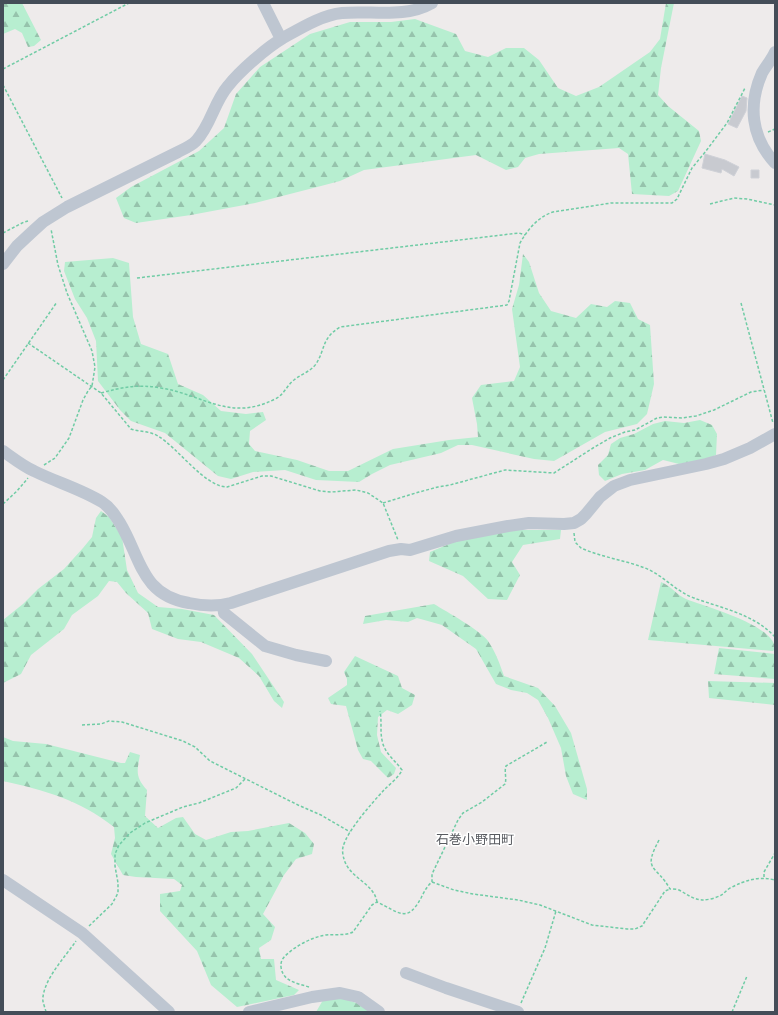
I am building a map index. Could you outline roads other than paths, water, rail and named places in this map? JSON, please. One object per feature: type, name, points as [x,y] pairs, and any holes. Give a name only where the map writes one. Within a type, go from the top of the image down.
[{"type":"street","points":[[263,3],[281,39]]},
{"type":"street","points":[[3,264],[17,246],[43,222],[67,207],[178,152],[194,142],[202,134],[228,86],[245,69],[281,39],[321,19],[340,13],[397,13],[410,11],[432,3]]},
{"type":"street","points":[[775,52],[763,72],[754,100],[754,121],[757,134],[766,153],[775,162]]},
{"type":"street","points":[[3,451],[32,470],[103,503],[114,512],[146,578],[156,590],[167,597],[182,602],[206,606],[223,605],[389,551],[401,549],[410,550],[456,536],[508,526],[529,523],[564,524],[574,522],[581,519],[600,498],[614,486],[630,480],[724,459],[750,448],[775,434]]},
{"type":"street","points":[[223,605],[224,613],[265,646],[296,655],[326,661]]},
{"type":"street","points":[[3,880],[82,933],[169,1012]]},
{"type":"street","points":[[406,973],[490,1008],[517,1012]]},
{"type":"street","points":[[249,1012],[305,999],[340,993],[358,997],[379,1012]]},
{"type":"district","name":"石巻小野田町","points":[[475,839]]}]
